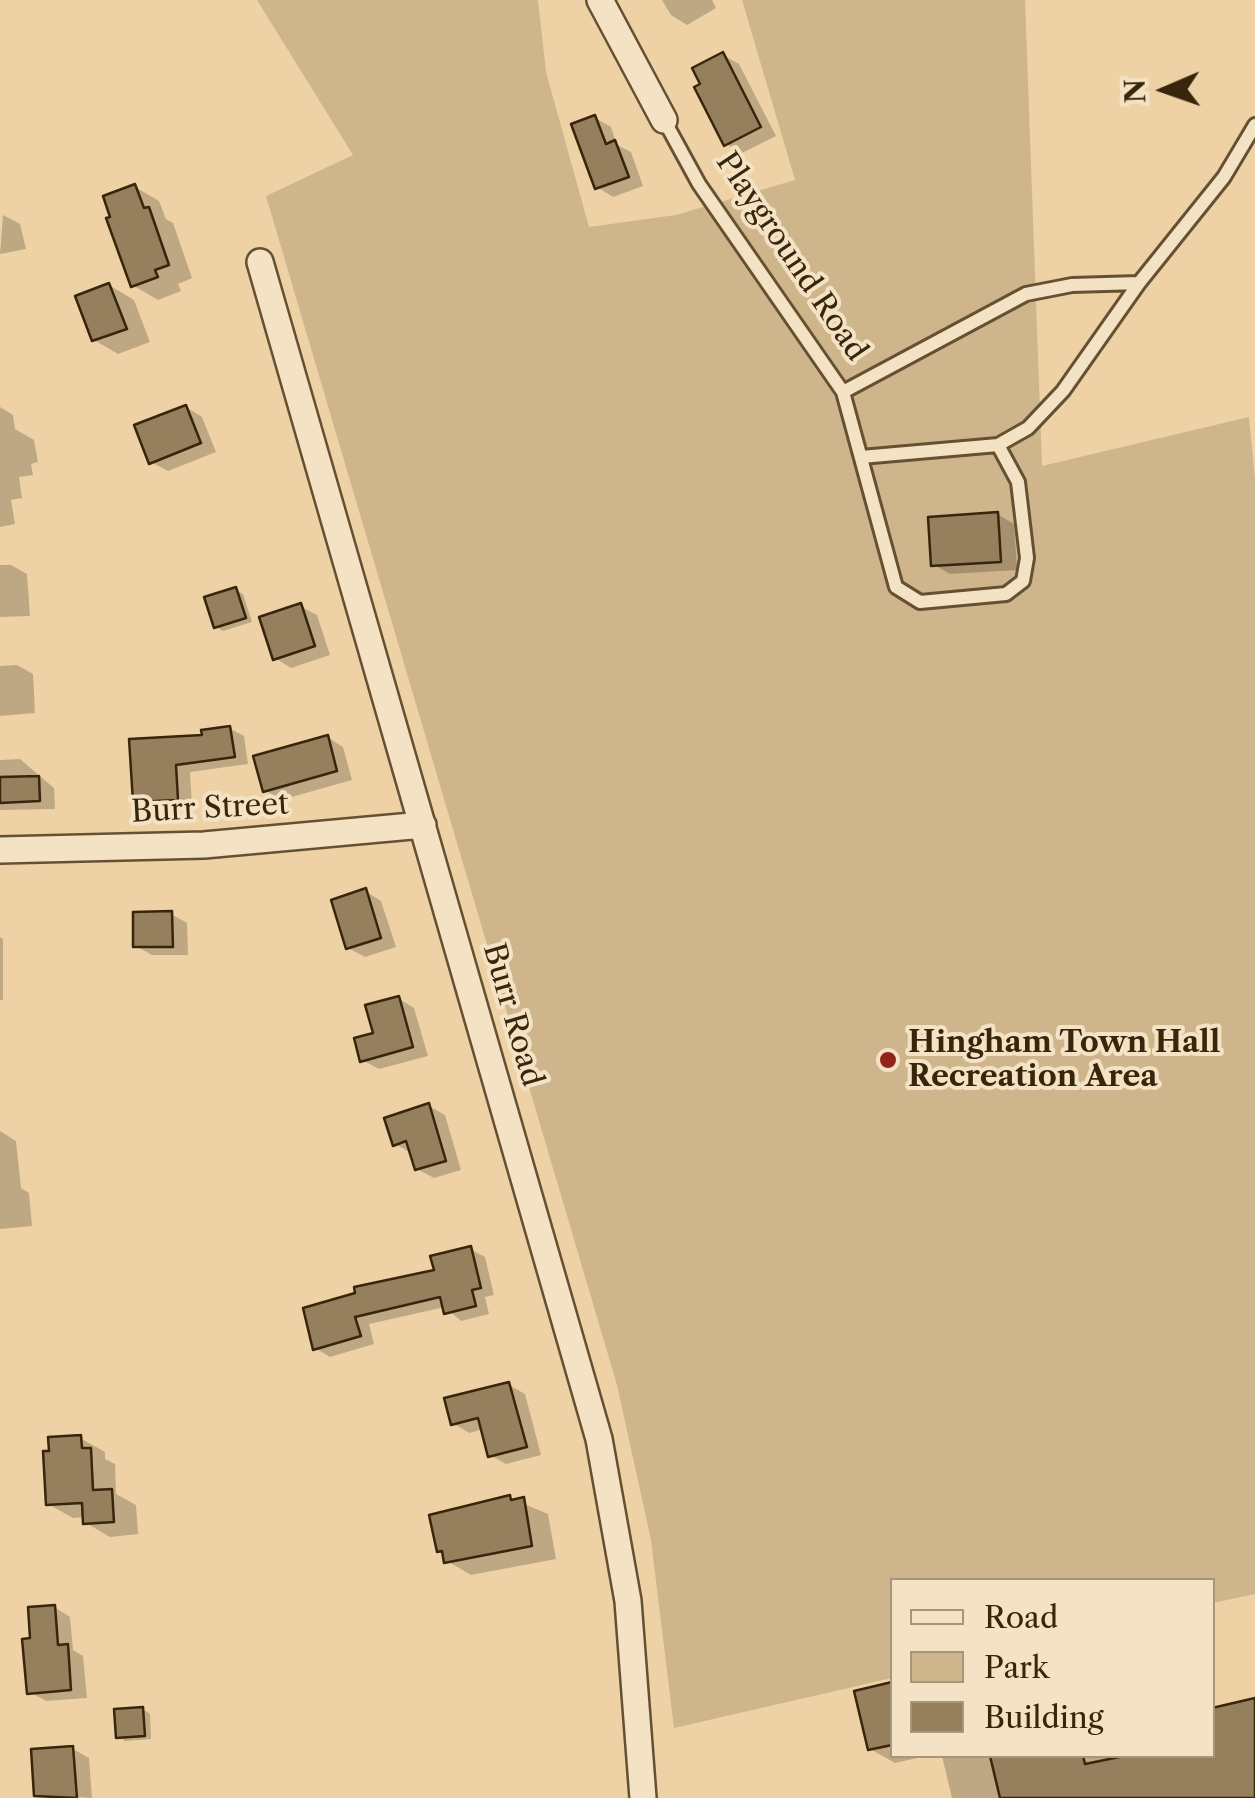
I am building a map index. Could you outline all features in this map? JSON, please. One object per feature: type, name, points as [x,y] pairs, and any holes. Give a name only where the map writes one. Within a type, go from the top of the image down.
[{"type":"street","name":"Playground Road","points":[[600,0],[664,120]]},
{"type":"street","name":"Burr Road","points":[[260,262],[599,1438],[628,1601],[643,1798]]},
{"type":"street","name":"Burr Street","points":[[0,850],[204,846],[424,825]]},
{"type":"lane","name":"Playground Road","points":[[664,120],[698,184],[843,392],[896,587],[920,602],[1006,594],[1023,581],[1027,558],[1018,482],[998,446]]},
{"type":"lane","points":[[861,458],[998,446],[1028,428],[1062,391],[1138,283],[1224,177],[1255,125]]},
{"type":"lane","points":[[843,392],[1026,294],[1072,286],[1138,283]]},
{"type":"green space","name":"Hingham Town Hall Recreation Area","points":[[257,0],[538,0],[546,72],[589,227],[676,215],[795,180],[742,0],[1025,0],[1042,466],[1249,417],[1255,480],[1255,1594],[1215,1603],[1215,1578],[890,1578],[890,1678],[674,1728],[651,1540],[617,1385],[266,196],[353,155]]},
{"type":"building","points":[[723,52],[761,127],[724,146],[694,87],[700,84],[692,68]]},
{"type":"building","points":[[595,115],[606,144],[615,140],[629,177],[595,189],[571,124]]},
{"type":"building","points":[[135,184],[144,208],[149,207],[169,265],[155,270],[158,277],[131,287],[106,218],[110,217],[103,196]]},
{"type":"building","points":[[109,283],[127,329],[92,341],[75,296]]},
{"type":"building","points":[[186,405],[201,443],[149,464],[134,425]]},
{"type":"building","points":[[998,512],[1001,562],[931,566],[928,517]]},
{"type":"building","points":[[236,587],[246,618],[214,628],[204,597]]},
{"type":"building","points":[[301,603],[315,646],[273,660],[259,617]]},
{"type":"building","points":[[230,726],[235,757],[176,765],[178,800],[133,802],[129,739],[202,735],[201,730]]},
{"type":"building","points":[[328,735],[337,771],[263,792],[253,756]]},
{"type":"building","points":[[39,776],[40,801],[0,803],[0,777]]},
{"type":"building","points":[[366,888],[381,938],[346,949],[331,900]]},
{"type":"building","points":[[172,911],[173,947],[133,947],[133,912]]},
{"type":"building","points":[[399,996],[413,1047],[360,1062],[354,1038],[373,1033],[365,1005]]},
{"type":"building","points":[[429,1103],[446,1161],[415,1170],[406,1141],[393,1146],[384,1118]]},
{"type":"building","points":[[471,1246],[481,1288],[472,1290],[476,1306],[444,1314],[440,1297],[355,1317],[361,1336],[313,1350],[303,1308],[355,1293],[354,1287],[434,1270],[430,1256]]},
{"type":"building","points":[[509,1382],[527,1447],[488,1457],[478,1418],[451,1425],[444,1398]]},
{"type":"building","points":[[81,1435],[82,1448],[91,1448],[93,1490],[112,1489],[114,1522],[83,1524],[82,1503],[46,1505],[43,1451],[49,1451],[48,1437]]},
{"type":"building","points":[[510,1495],[511,1500],[524,1497],[532,1546],[444,1563],[442,1551],[437,1552],[429,1515]]},
{"type":"building","points":[[55,1605],[58,1645],[68,1644],[71,1690],[27,1694],[22,1639],[30,1638],[28,1607]]},
{"type":"building","points":[[890,1682],[890,1745],[868,1750],[854,1691]]},
{"type":"building","points":[[1255,1698],[1255,1798],[1000,1798],[990,1758],[1084,1758],[1085,1764],[1114,1758],[1215,1758],[1215,1707]]},
{"type":"building","points":[[143,1707],[145,1736],[116,1738],[114,1709]]},
{"type":"building","points":[[73,1746],[77,1798],[34,1796],[31,1749]]},
{"type":"place","name":"Hingham Town Hall Recreation Area","points":[[888,1060]]}]
